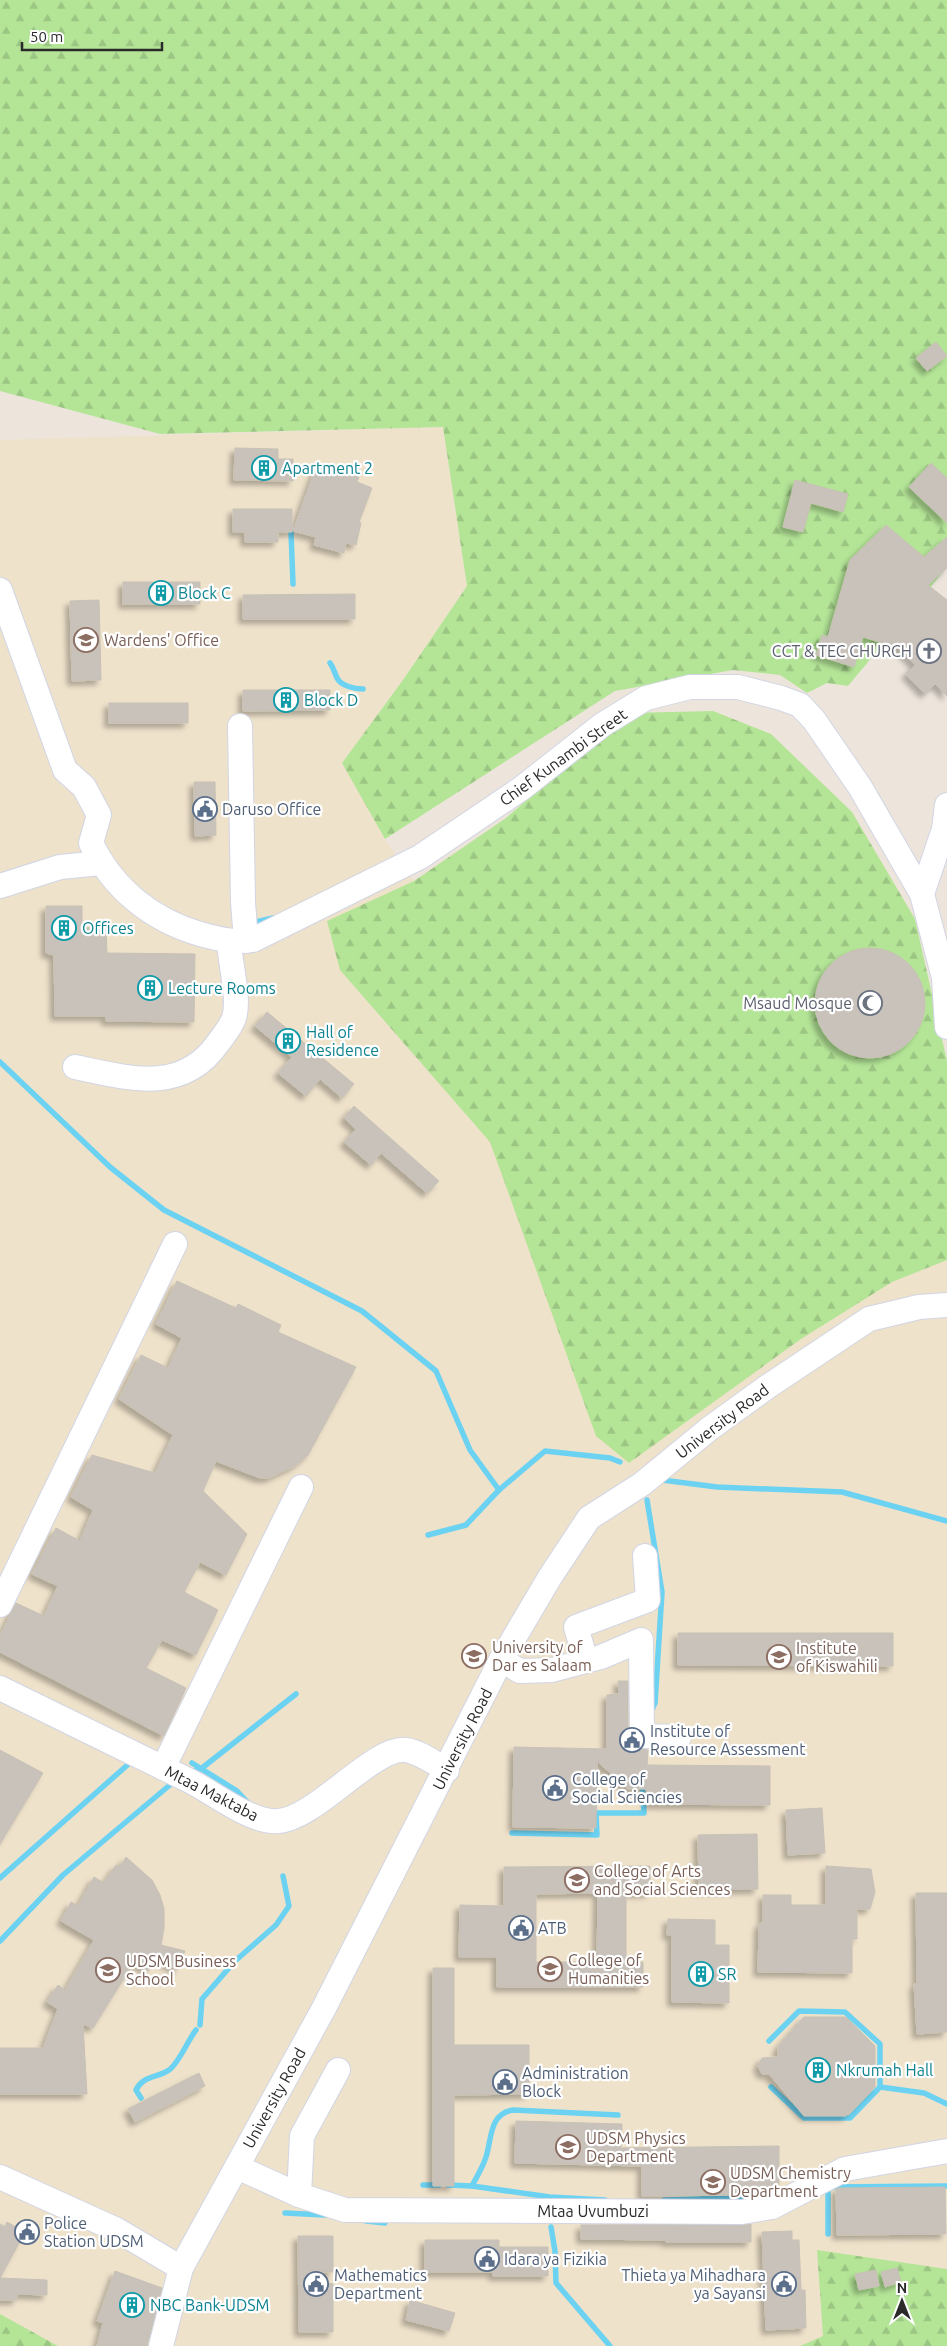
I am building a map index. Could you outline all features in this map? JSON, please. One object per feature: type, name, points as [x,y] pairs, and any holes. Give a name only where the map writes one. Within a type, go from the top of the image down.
[{"type":"street","points":[[0,590],[65,770],[84,787],[99,815],[91,843],[101,863],[124,890],[157,917],[186,930],[238,942]]},
{"type":"street","name":"Chief Kunambi Street","points":[[238,942],[253,940],[420,857],[522,788],[602,725],[646,698],[690,687],[738,687],[782,698],[800,705],[814,720],[860,787],[922,894],[946,978],[947,1027]]},
{"type":"street","points":[[75,1067],[146,1080],[188,1072],[202,1062],[213,1050],[234,1018],[238,942],[243,902],[240,726]]},
{"type":"street","points":[[922,894],[944,829],[947,805]]},
{"type":"street","points":[[0,886],[60,867],[101,863]]},
{"type":"street","points":[[0,1605],[175,1244]]},
{"type":"street","name":"University Road","points":[[161,2346],[181,2268],[324,2008],[447,1770],[501,1660],[550,1577],[589,1518],[642,1484],[708,1429],[767,1387],[869,1319],[919,1306],[947,1305]]},
{"type":"street","points":[[163,1768],[301,1487]]},
{"type":"street","points":[[586,1661],[576,1627],[648,1600],[645,1556]]},
{"type":"street","points":[[501,1660],[520,1671],[552,1670],[601,1657],[641,1640],[642,1736],[679,1737]]},
{"type":"street","name":"Mtaa Maktaba","points":[[0,1688],[163,1768],[263,1820],[279,1821],[294,1817],[368,1766],[391,1753],[405,1750],[420,1755],[447,1770]]},
{"type":"street","points":[[299,2195],[302,2136],[338,2070]]},
{"type":"street","name":"Mtaa Uvumbuzi","points":[[237,2167],[299,2195],[345,2210],[742,2212],[772,2207],[845,2169],[947,2150]]},
{"type":"street","points":[[0,2177],[117,2230],[181,2268]]},
{"type":"shaded area","name":"University of Dar es Salaam","points":[[443,427],[467,586],[403,680],[342,763],[385,839],[414,881],[506,818],[713,711],[771,734],[852,812],[915,919],[947,1061],[947,2269],[926,2267],[823,2336],[800,2346],[58,2346],[0,2314],[0,440]]},
{"type":"green space","points":[[0,0],[947,0],[947,567],[848,686],[827,683],[807,693],[780,675],[733,670],[615,691],[385,839],[342,763],[403,680],[467,586],[443,427],[160,434],[0,391]]},
{"type":"green space","points":[[713,711],[771,734],[852,812],[915,919],[947,1061],[947,1260],[892,1282],[801,1339],[629,1463],[596,1436],[490,1142],[340,970],[327,921],[414,881],[506,818],[628,713]]},
{"type":"green space","points":[[817,2250],[947,2269],[947,2346],[800,2346],[823,2336]]},
{"type":"green space","points":[[0,2314],[58,2346],[0,2346]]},
{"type":"building","points":[[936,342],[947,356],[927,371],[916,358]]},
{"type":"building","name":"Apartment 2","points":[[235,448],[278,449],[278,459],[293,459],[293,481],[234,480]]},
{"type":"building","points":[[318,462],[359,477],[357,482],[372,488],[359,522],[361,523],[356,545],[346,543],[344,553],[314,545],[316,537],[293,531]]},
{"type":"building","points":[[931,463],[947,478],[947,523],[909,487]]},
{"type":"building","points":[[795,480],[848,494],[843,512],[811,503],[803,532],[783,527]]},
{"type":"building","points":[[233,509],[292,509],[292,532],[278,532],[278,542],[245,542],[245,532],[233,532]]},
{"type":"building","points":[[886,525],[924,557],[947,537],[947,568],[928,585],[947,600],[947,696],[935,684],[925,694],[906,674],[915,665],[899,648],[863,637],[854,667],[816,655],[822,635],[828,637],[850,560]]},
{"type":"building","name":"Block C","points":[[123,582],[200,582],[200,604],[123,604]]},
{"type":"building","points":[[355,594],[355,619],[243,619],[243,595]]},
{"type":"building","name":"Wardens' Office","points":[[99,600],[101,680],[72,681],[70,601]]},
{"type":"building","name":"Block D","points":[[243,690],[330,690],[330,710],[243,711]]},
{"type":"building","points":[[109,703],[188,703],[188,723],[109,723]]},
{"type":"building","name":"Daruso Office","points":[[194,782],[215,782],[216,835],[195,836]]},
{"type":"building","points":[[46,906],[82,906],[82,928],[106,927],[107,953],[195,954],[194,1022],[106,1021],[106,1016],[55,1016],[54,955],[46,953]]},
{"type":"building","name":"Msaud Mosque","points":[[870,948],[881,949],[891,953],[909,964],[920,982],[924,992],[924,1014],[920,1024],[909,1042],[891,1053],[881,1057],[870,1058],[859,1057],[849,1053],[831,1042],[820,1024],[816,1014],[815,1003],[816,992],[820,982],[831,964],[849,953],[859,949]]},
{"type":"building","name":"Hall of Residence","points":[[267,1012],[354,1084],[342,1098],[320,1079],[306,1096],[278,1073],[292,1057],[255,1026]]},
{"type":"building","name":"Hall of Residence","points":[[354,1106],[439,1181],[427,1193],[381,1153],[371,1165],[344,1142],[356,1129],[344,1118]]},
{"type":"building","points":[[177,1281],[236,1308],[238,1304],[281,1325],[278,1332],[356,1367],[308,1455],[296,1465],[269,1478],[260,1478],[216,1461],[203,1491],[247,1534],[226,1575],[200,1562],[184,1592],[218,1610],[196,1655],[162,1640],[146,1668],[186,1688],[164,1736],[0,1652],[0,1636],[16,1603],[44,1616],[58,1586],[32,1574],[56,1528],[80,1541],[93,1510],[71,1497],[92,1455],[155,1473],[173,1435],[119,1399],[141,1355],[168,1368],[182,1338],[156,1324]]},
{"type":"building","name":"Institute of Kiswahili","points":[[678,1633],[893,1633],[893,1666],[678,1665]]},
{"type":"building","points":[[618,1681],[628,1681],[628,1737],[635,1748],[648,1750],[647,1765],[770,1766],[770,1805],[647,1804],[647,1789],[628,1789],[597,1761],[596,1828],[513,1827],[514,1747],[607,1749],[607,1695],[619,1694]]},
{"type":"building","points":[[0,1750],[43,1773],[0,1844]]},
{"type":"building","points":[[822,1808],[825,1853],[788,1855],[786,1810]]},
{"type":"building","points":[[757,1834],[758,1889],[699,1890],[698,1835]]},
{"type":"building","points":[[126,1857],[152,1880],[160,1895],[164,1909],[164,1928],[161,1945],[185,1951],[177,1970],[155,1957],[148,1971],[134,1962],[93,2028],[83,2024],[87,2094],[0,2094],[0,2048],[43,2048],[58,2009],[47,2002],[58,1985],[65,1990],[94,1940],[61,1921],[71,1902],[78,1906],[94,1877],[104,1883],[116,1865],[120,1867]]},
{"type":"building","points":[[650,1866],[650,1893],[626,1893],[626,1962],[643,1962],[643,1987],[497,1987],[497,1957],[459,1957],[460,1905],[504,1906],[504,1867]],"holes":[[[598,1893],[597,1962],[536,1962],[536,1894]]]},
{"type":"building","points":[[826,1866],[871,1869],[875,1892],[870,1909],[857,1909],[857,1939],[852,1939],[852,1973],[758,1972],[759,1927],[760,1923],[763,1923],[763,1895],[791,1895],[791,1905],[826,1905]]},
{"type":"building","points":[[916,1893],[947,1893],[947,2032],[917,2034],[914,1984],[917,1984]]},
{"type":"building","name":"SR","points":[[668,1919],[715,1920],[715,1945],[729,1945],[729,2003],[672,2002],[672,1935],[667,1935]]},
{"type":"building","name":"Administration Block","points":[[433,1968],[454,1968],[454,2045],[529,2045],[529,2094],[454,2095],[454,2186],[433,2186]]},
{"type":"building","name":"Nkrumah Hall","points":[[804,2017],[846,2017],[875,2046],[875,2087],[846,2116],[804,2116],[769,2074],[762,2074],[758,2066],[762,2058],[778,2057],[778,2047]]},
{"type":"building","points":[[199,2073],[205,2086],[135,2122],[128,2109]]},
{"type":"building","points":[[516,2121],[622,2124],[621,2148],[779,2146],[779,2188],[761,2195],[642,2196],[642,2166],[515,2163]]},
{"type":"building","points":[[945,2187],[946,2234],[837,2235],[836,2189]]},
{"type":"building","points":[[7,2222],[25,2232],[0,2278],[0,2224],[5,2227]]},
{"type":"building","points":[[751,2224],[751,2242],[581,2239],[581,2225]]},
{"type":"building","name":"Thieta ya Mihadhara ya Sayansi","points":[[792,2231],[792,2240],[799,2240],[801,2290],[805,2290],[806,2328],[766,2330],[762,2232]]},
{"type":"building","name":"Mathematics Department","points":[[298,2236],[333,2236],[333,2272],[314,2272],[314,2280],[333,2284],[333,2332],[299,2332]]},
{"type":"building","name":"Idara ya Fizikia","points":[[425,2240],[499,2240],[499,2247],[548,2247],[548,2276],[493,2276],[493,2272],[425,2272]]},
{"type":"building","points":[[897,2268],[901,2282],[885,2287],[881,2272]]},
{"type":"building","points":[[876,2270],[879,2286],[859,2290],[855,2274]]},
{"type":"building","name":"NBC Bank-UDSM","points":[[115,2271],[162,2288],[147,2346],[97,2346],[103,2323],[97,2321]]},
{"type":"building","points":[[0,2278],[47,2280],[47,2295],[17,2294],[17,2300],[0,2300]]},
{"type":"building","points":[[410,2300],[455,2313],[449,2331],[406,2320]]},
{"type":"waterway","points":[[291,532],[293,584]]},
{"type":"waterway","points":[[330,663],[339,681],[352,688],[363,689]]},
{"type":"waterway","points":[[251,923],[273,918]]},
{"type":"waterway","points":[[0,1062],[110,1167],[164,1210],[362,1311],[436,1371],[470,1450],[499,1490]]},
{"type":"waterway","points":[[428,1535],[466,1525],[499,1490],[545,1451],[610,1458],[620,1462]]},
{"type":"waterway","points":[[662,1480],[717,1487],[842,1492],[947,1521]]},
{"type":"waterway","points":[[647,1500],[662,1592],[655,1703],[651,1712]]},
{"type":"waterway","points":[[188,1773],[202,1768],[296,1694]]},
{"type":"waterway","points":[[0,1878],[133,1760]]},
{"type":"waterway","points":[[192,1763],[237,1791],[250,1805]]},
{"type":"waterway","points":[[512,1833],[597,1835],[596,1813],[644,1813],[642,1782]]},
{"type":"waterway","points":[[0,1941],[63,1875],[171,1784]]},
{"type":"waterway","points":[[200,2025],[202,1999],[235,1961],[276,1925],[289,1906],[283,1876]]},
{"type":"waterway","points":[[769,2041],[799,2011],[845,2012],[880,2044],[880,2087],[850,2118],[804,2118],[771,2087]]},
{"type":"waterway","points":[[141,2098],[136,2090],[139,2085],[147,2079],[165,2073],[173,2067],[196,2030]]},
{"type":"waterway","points":[[880,2087],[924,2093],[947,2104]]},
{"type":"waterway","points":[[472,2186],[485,2161],[495,2122],[505,2112],[513,2110],[618,2115]]},
{"type":"waterway","points":[[423,2185],[439,2185]]},
{"type":"waterway","points":[[448,2185],[472,2186],[550,2197],[605,2200]]},
{"type":"waterway","points":[[828,2234],[828,2187],[947,2186]]},
{"type":"waterway","points":[[664,2200],[763,2197]]},
{"type":"waterway","points":[[285,2213],[325,2215]]},
{"type":"waterway","points":[[366,2221],[385,2223]]},
{"type":"waterway","points":[[551,2227],[555,2251],[556,2283],[610,2346]]},
{"type":"place","name":"Apartment 2","points":[[264,468]]},
{"type":"place","name":"Block C","points":[[161,593]]},
{"type":"place","name":"Wardens' Office","points":[[86,640]]},
{"type":"place","name":"CCT & TEC CHURCH","points":[[929,651]]},
{"type":"place","name":"Block D","points":[[286,700]]},
{"type":"place","name":"Daruso Office","points":[[205,809]]},
{"type":"place","name":"Offices","points":[[64,928]]},
{"type":"place","name":"Lecture Rooms","points":[[150,988]]},
{"type":"place","name":"Msaud Mosque","points":[[870,1003]]},
{"type":"place","name":"Hall of Residence","points":[[288,1041]]},
{"type":"place","name":"University of Dar es Salaam","points":[[474,1656]]},
{"type":"place","name":"Institute of Kiswahili","points":[[779,1657]]},
{"type":"place","name":"Institute of Resource Assessment","points":[[632,1740]]},
{"type":"place","name":"College of Social Sciencies","points":[[555,1788]]},
{"type":"place","name":"College of Arts and Social Sciences","points":[[577,1880]]},
{"type":"place","name":"ATB","points":[[521,1928]]},
{"type":"place","name":"College of Humanities","points":[[550,1969]]},
{"type":"place","name":"UDSM Business School","points":[[108,1970]]},
{"type":"place","name":"SR","points":[[701,1974]]},
{"type":"place","name":"Nkrumah Hall","points":[[818,2070]]},
{"type":"place","name":"Administration Block","points":[[505,2082]]},
{"type":"place","name":"UDSM Physics Department","points":[[568,2147]]},
{"type":"place","name":"UDSM Chemistry Department","points":[[713,2182]]},
{"type":"place","name":"Police Station UDSM","points":[[27,2232]]},
{"type":"place","name":"Idara ya Fizikia","points":[[487,2259]]},
{"type":"place","name":"Mathematics Department","points":[[316,2284]]},
{"type":"place","name":"Thieta ya Mihadhara ya Sayansi","points":[[784,2284]]},
{"type":"place","name":"NBC Bank-UDSM","points":[[132,2305]]}]
